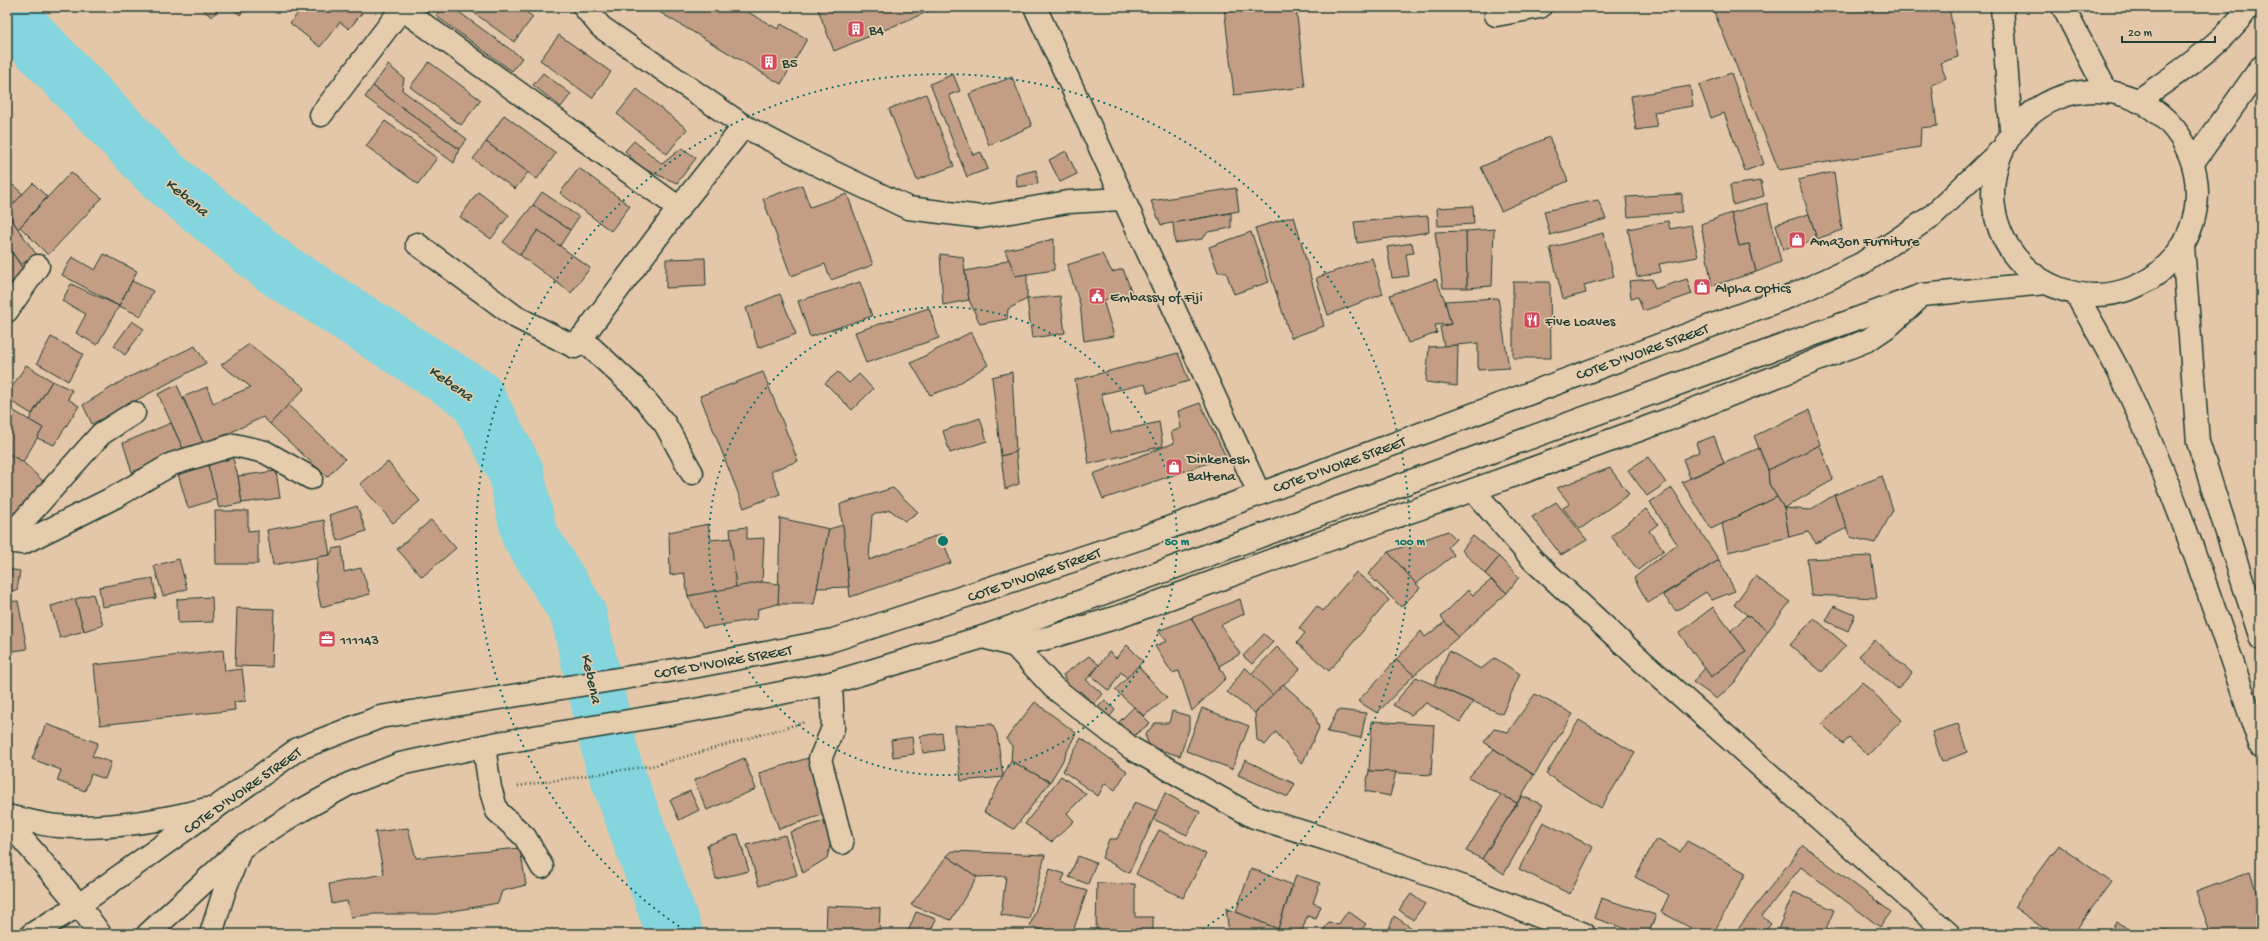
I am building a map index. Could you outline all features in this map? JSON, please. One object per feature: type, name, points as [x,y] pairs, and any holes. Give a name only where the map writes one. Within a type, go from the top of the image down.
[{"type":"main road","points":[[584,7],[601,27],[744,126],[812,162],[908,208],[981,217],[1068,202],[1122,199]]},
{"type":"main road","points":[[1035,7],[1122,199],[1259,493]]},
{"type":"main road","points":[[1496,15],[1540,7]]},
{"type":"main road","points":[[2002,7],[2011,129]]},
{"type":"main road","points":[[2063,7],[2107,92]]},
{"type":"main road","points":[[2138,101],[2206,53],[2234,28],[2249,7]]},
{"type":"main road","points":[[321,116],[402,8],[678,208]]},
{"type":"main road","points":[[2194,161],[2261,67]]},
{"type":"main road","points":[[2107,92],[2138,101],[2160,114],[2178,132],[2194,161],[2197,200],[2193,224],[2182,246],[2162,269],[2137,286],[2107,294],[2076,294],[2047,283],[2022,264],[2003,238],[1994,208],[1995,176],[2000,151],[2011,129],[2046,104],[2076,93],[2107,92]]},
{"type":"main road","points":[[417,244],[516,317],[575,348],[678,208],[744,126]]},
{"type":"main road","name":"COTE D'IVOIRE STREET","points":[[32,934],[79,905],[298,749],[380,717],[693,667],[833,640],[1144,537],[1776,302],[1854,268],[1932,216],[2000,151]]},
{"type":"main road","points":[[2182,246],[2198,442],[2261,639]]},
{"type":"main road","points":[[7,310],[38,266]]},
{"type":"main road","points":[[148,934],[241,848],[293,815],[349,784],[400,764],[491,744],[706,708],[831,683],[983,637],[1922,295],[2047,283]]},
{"type":"main road","points":[[2076,294],[2121,376],[2159,463],[2205,584],[2261,748]]},
{"type":"main road","points":[[983,637],[1015,646],[1051,638],[1121,616],[1302,549],[1473,490],[1667,420],[1868,340],[1890,325],[1922,295]]},
{"type":"main road","points":[[581,338],[637,390],[665,424],[692,473]]},
{"type":"main road","points":[[7,540],[101,434],[134,413]]},
{"type":"main road","points":[[7,540],[23,543],[118,496],[172,464],[234,445],[265,452],[311,478]]},
{"type":"main road","points":[[1473,490],[1533,560],[1643,662],[1949,934]]},
{"type":"main road","points":[[1015,646],[1053,687],[1131,748],[1254,817],[1326,839],[1467,888],[1584,934]]},
{"type":"main road","points":[[831,683],[833,728],[820,759],[842,843]]},
{"type":"main road","points":[[491,744],[490,788],[497,811],[525,837],[542,867]]},
{"type":"main road","points":[[7,816],[58,826],[117,825],[152,821],[218,806]]},
{"type":"main road","points":[[7,821],[79,905],[100,934]]},
{"type":"main road","points":[[211,934],[225,889],[241,848]]},
{"type":"path","points":[[490,788],[583,777],[656,765],[833,714]]},
{"type":"building","points":[[199,7],[220,7],[212,17]]},
{"type":"building","points":[[231,7],[247,7],[240,15]]},
{"type":"building","points":[[303,7],[354,7],[362,13],[349,29],[340,22],[320,47],[290,23]]},
{"type":"building","points":[[442,7],[452,7],[522,58],[512,71],[436,16]]},
{"type":"building","points":[[466,7],[520,7],[533,17],[514,42]]},
{"type":"building","name":"B5","points":[[655,7],[748,7],[746,11],[778,29],[781,24],[807,39],[781,84],[654,9]]},
{"type":"building","name":"B4","points":[[817,7],[939,7],[834,51]]},
{"type":"building","points":[[1224,7],[1296,7],[1305,87],[1234,95]]},
{"type":"building","points":[[1712,7],[1949,7],[1958,57],[1940,63],[1946,78],[1932,85],[1937,126],[1921,128],[1920,147],[1779,170]]},
{"type":"building","points":[[559,35],[611,72],[592,98],[540,60]]},
{"type":"building","points":[[429,62],[481,100],[461,125],[410,87]]},
{"type":"building","points":[[388,65],[404,78],[402,90],[467,139],[459,149],[373,86]]},
{"type":"building","points":[[543,73],[571,94],[561,107],[533,85]]},
{"type":"building","points":[[1731,73],[1764,164],[1745,171],[1724,113],[1711,118],[1699,85]]},
{"type":"building","points":[[953,74],[960,91],[949,95],[973,155],[981,152],[988,169],[967,177],[930,84]]},
{"type":"building","points":[[1012,77],[1032,126],[989,145],[969,94]]},
{"type":"building","points":[[373,86],[459,149],[454,163],[365,97]]},
{"type":"building","points":[[1690,86],[1693,106],[1654,112],[1657,127],[1636,130],[1631,96]]},
{"type":"building","points":[[637,89],[687,129],[667,154],[617,114]]},
{"type":"building","points":[[926,94],[954,166],[917,180],[889,109]]},
{"type":"building","points":[[504,115],[556,153],[537,179],[486,142]]},
{"type":"building","points":[[385,121],[437,158],[418,184],[366,146]]},
{"type":"building","points":[[1549,137],[1568,181],[1501,211],[1481,167]]},
{"type":"building","points":[[634,141],[662,164],[682,148],[696,158],[677,183],[641,168],[625,151]]},
{"type":"building","points":[[486,142],[528,172],[515,189],[473,159]]},
{"type":"building","points":[[1066,151],[1077,174],[1060,182],[1049,160]]},
{"type":"building","points":[[579,168],[630,206],[611,231],[560,193]]},
{"type":"building","points":[[1036,170],[1038,184],[1017,187],[1016,175]]},
{"type":"building","points":[[71,172],[102,198],[48,255],[20,227]]},
{"type":"building","points":[[1834,172],[1842,230],[1817,239],[1798,180]]},
{"type":"building","points":[[7,180],[23,194],[7,211]]},
{"type":"building","points":[[1761,181],[1764,196],[1733,205],[1730,185]]},
{"type":"building","points":[[33,183],[47,197],[18,229],[7,211]]},
{"type":"building","points":[[802,185],[810,207],[847,194],[873,265],[831,280],[825,264],[791,276],[763,199]]},
{"type":"building","points":[[1236,188],[1239,211],[1161,225],[1151,201]]},
{"type":"building","points":[[478,192],[509,215],[491,239],[460,217]]},
{"type":"building","points":[[542,192],[579,217],[570,230],[533,205]]},
{"type":"building","points":[[1682,194],[1682,212],[1628,217],[1626,197]]},
{"type":"building","points":[[1598,200],[1606,219],[1550,235],[1544,211]]},
{"type":"building","points":[[1767,203],[1781,262],[1756,272],[1749,244],[1739,246],[1731,213]]},
{"type":"building","points":[[533,205],[570,230],[560,246],[538,230],[520,255],[503,242]]},
{"type":"building","points":[[1473,206],[1474,224],[1438,226],[1437,208]]},
{"type":"building","points":[[1231,213],[1231,228],[1208,232],[1202,239],[1175,243],[1173,223]]},
{"type":"building","points":[[1731,213],[1739,246],[1749,244],[1756,272],[1712,286],[1701,224]]},
{"type":"building","points":[[1809,214],[1817,239],[1783,250],[1776,224]]},
{"type":"building","points":[[1294,216],[1324,326],[1291,338],[1255,228]]},
{"type":"building","points":[[1428,216],[1429,232],[1357,243],[1354,222]]},
{"type":"building","points":[[11,219],[36,254],[21,265],[7,245],[7,222]]},
{"type":"building","points":[[1668,221],[1670,229],[1691,225],[1698,257],[1659,264],[1661,272],[1637,277],[1628,229]]},
{"type":"building","points":[[1494,229],[1492,286],[1467,288],[1466,231]]},
{"type":"building","points":[[538,230],[590,268],[571,293],[520,255]]},
{"type":"building","points":[[1466,231],[1467,288],[1443,288],[1435,232]]},
{"type":"building","points":[[1251,232],[1269,282],[1234,294],[1226,272],[1218,272],[1209,247]]},
{"type":"building","points":[[1603,233],[1614,277],[1584,285],[1586,293],[1563,299],[1550,248]]},
{"type":"building","points":[[1054,239],[1054,270],[1015,276],[1005,250]]},
{"type":"building","points":[[1412,243],[1414,253],[1406,254],[1409,276],[1392,278],[1387,247]]},
{"type":"building","points":[[7,245],[25,272],[11,290],[7,287]]},
{"type":"building","points":[[104,254],[137,271],[119,306],[62,275],[72,257],[95,270]]},
{"type":"building","points":[[940,254],[963,257],[969,300],[943,305]]},
{"type":"building","name":"Embassy of Fiji","points":[[1102,254],[1112,272],[1123,269],[1132,293],[1103,300],[1114,336],[1084,341],[1080,304],[1067,265]]},
{"type":"building","points":[[705,258],[706,286],[666,288],[666,259]]},
{"type":"building","points":[[1372,258],[1383,294],[1328,315],[1316,278]]},
{"type":"building","points":[[1009,259],[1015,276],[1027,274],[1027,299],[1008,309],[1007,319],[980,324],[969,300],[965,271],[992,266]]},
{"type":"building","points":[[1436,279],[1445,301],[1451,324],[1435,325],[1437,333],[1408,343],[1390,295]]},
{"type":"building","points":[[1652,279],[1655,289],[1687,279],[1692,294],[1643,311],[1638,297],[1631,298],[1629,281]]},
{"type":"building","points":[[132,281],[153,291],[141,316],[119,306]]},
{"type":"building","points":[[860,282],[872,316],[810,337],[798,301]]},
{"type":"building","name":"Five Loaves","points":[[1513,282],[1550,282],[1551,358],[1513,358]]},
{"type":"building","points":[[71,284],[119,306],[97,345],[76,333],[86,314],[62,301]]},
{"type":"building","points":[[780,294],[796,334],[758,348],[746,308]]},
{"type":"building","points":[[1060,296],[1065,333],[1032,338],[1027,299]]},
{"type":"building","points":[[1498,298],[1509,368],[1478,370],[1478,343],[1444,346],[1440,327],[1451,324],[1445,301]]},
{"type":"building","points":[[929,308],[939,338],[866,363],[855,332]]},
{"type":"building","points":[[132,321],[144,329],[125,355],[114,346]]},
{"type":"building","points":[[971,332],[988,365],[953,387],[930,395],[911,363]]},
{"type":"building","points":[[51,337],[83,354],[68,381],[37,363]]},
{"type":"building","points":[[249,344],[305,388],[270,424],[263,417],[204,445],[183,397],[207,387],[213,403],[251,387],[221,365]]},
{"type":"building","points":[[1458,345],[1457,386],[1426,382],[1429,347]]},
{"type":"building","points":[[195,346],[206,363],[92,424],[83,405],[125,379]]},
{"type":"building","points":[[1178,353],[1189,381],[1148,393],[1145,384],[1101,394],[1111,433],[1159,422],[1163,446],[1089,464],[1075,380]]},
{"type":"building","points":[[26,365],[52,381],[32,414],[7,399],[7,395]]},
{"type":"building","points":[[763,372],[798,461],[771,471],[780,494],[744,508],[700,396]]},
{"type":"building","points":[[838,372],[849,383],[859,374],[873,389],[852,410],[825,383]]},
{"type":"building","points":[[1012,372],[1016,452],[1001,456],[992,377]]},
{"type":"building","points":[[52,381],[72,390],[68,399],[79,406],[54,445],[37,438],[43,428],[29,420]]},
{"type":"building","points":[[177,385],[204,445],[185,453],[158,394]]},
{"type":"building","points":[[1200,403],[1226,457],[1103,499],[1093,474],[1174,443],[1171,432],[1181,428],[1178,411]]},
{"type":"building","points":[[288,405],[345,459],[327,477],[270,424]]},
{"type":"building","points":[[7,407],[43,428],[23,462],[7,453]]},
{"type":"building","points":[[1809,410],[1820,445],[1768,470],[1754,436]]},
{"type":"building","points":[[980,418],[987,441],[950,453],[943,431]]},
{"type":"building","points":[[171,423],[185,453],[132,472],[123,443]]},
{"type":"building","points":[[1714,436],[1724,463],[1690,478],[1683,459],[1699,452],[1696,443]]},
{"type":"building","points":[[1820,445],[1833,480],[1784,508],[1769,484],[1768,470]]},
{"type":"building","points":[[1759,448],[1768,470],[1769,484],[1777,497],[1711,529],[1682,482]]},
{"type":"building","points":[[231,452],[238,476],[242,503],[219,508],[206,458]]},
{"type":"building","points":[[1016,452],[1019,484],[1005,489],[1001,456]]},
{"type":"building","points":[[7,453],[23,462],[44,482],[7,524]]},
{"type":"building","points":[[1648,457],[1666,483],[1647,496],[1628,470]]},
{"type":"building","points":[[206,458],[217,499],[188,508],[176,467]]},
{"type":"building","points":[[388,462],[420,501],[393,523],[360,484]]},
{"type":"building","points":[[1610,468],[1629,494],[1580,529],[1563,508],[1570,504],[1557,488]]},
{"type":"building","points":[[276,471],[280,498],[242,503],[238,476]]},
{"type":"building","points":[[1882,476],[1893,510],[1875,543],[1850,537],[1834,495]]},
{"type":"building","points":[[893,488],[918,512],[905,521],[890,510],[872,515],[869,560],[941,534],[951,563],[850,597],[840,504]]},
{"type":"building","points":[[1672,488],[1719,560],[1648,603],[1634,578],[1677,544],[1650,502]]},
{"type":"building","points":[[1834,495],[1847,528],[1816,543],[1808,532],[1789,537],[1784,508],[1810,510]]},
{"type":"building","points":[[1777,497],[1784,508],[1789,537],[1728,552],[1722,524]]},
{"type":"building","points":[[1556,502],[1587,540],[1561,555],[1532,517]]},
{"type":"building","points":[[357,506],[366,531],[338,541],[329,515]]},
{"type":"building","points":[[1646,509],[1658,524],[1649,531],[1664,550],[1638,570],[1611,536]]},
{"type":"building","points":[[215,511],[248,511],[248,531],[258,530],[258,564],[216,564]]},
{"type":"building","points":[[780,518],[829,529],[814,604],[778,604]]},
{"type":"building","points":[[324,520],[330,555],[273,565],[267,530]]},
{"type":"building","points":[[431,520],[456,548],[422,577],[397,549]]},
{"type":"building","points":[[708,524],[711,540],[732,538],[736,588],[688,596],[684,573],[670,575],[669,532]]},
{"type":"building","points":[[843,525],[849,587],[817,588],[829,529]]},
{"type":"building","points":[[747,527],[747,539],[764,538],[762,582],[736,588],[730,529]]},
{"type":"building","points":[[1448,531],[1456,539],[1448,547],[1454,555],[1416,584],[1388,552]]},
{"type":"building","points":[[1473,536],[1499,557],[1485,574],[1462,550]]},
{"type":"building","points":[[342,547],[344,572],[361,568],[370,594],[321,607],[316,583],[317,557],[330,555],[333,549]]},
{"type":"building","points":[[1388,552],[1420,588],[1401,607],[1368,574]]},
{"type":"building","points":[[1871,556],[1877,598],[1811,595],[1807,559]]},
{"type":"building","points":[[1499,557],[1519,577],[1507,593],[1485,574]]},
{"type":"building","points":[[179,559],[187,589],[163,596],[154,566]]},
{"type":"building","points":[[1719,560],[1735,591],[1712,600],[1706,592],[1676,611],[1663,595]]},
{"type":"building","points":[[7,569],[20,571],[17,591],[7,590]]},
{"type":"building","points":[[1356,572],[1389,600],[1329,671],[1297,643],[1305,633],[1299,628],[1317,606],[1323,611]]},
{"type":"building","points":[[1755,576],[1790,602],[1768,631],[1734,605]]},
{"type":"building","points":[[153,578],[156,598],[102,607],[99,587]]},
{"type":"building","points":[[1491,580],[1507,593],[1458,637],[1441,617],[1468,590],[1473,595]]},
{"type":"building","points":[[762,582],[779,584],[778,604],[758,609],[757,619],[703,628],[688,596]]},
{"type":"building","points":[[93,594],[103,625],[84,631],[75,599]]},
{"type":"building","points":[[212,597],[213,622],[178,623],[177,599]]},
{"type":"building","points":[[75,599],[84,631],[60,638],[51,606]]},
{"type":"building","points":[[1240,599],[1244,614],[1221,625],[1240,654],[1219,666],[1191,618]]},
{"type":"building","points":[[18,601],[27,649],[7,652],[7,602]]},
{"type":"building","points":[[1834,606],[1855,615],[1848,631],[1826,621]]},
{"type":"building","points":[[1713,607],[1746,651],[1711,677],[1679,633]]},
{"type":"building","points":[[237,608],[274,609],[272,667],[235,666]]},
{"type":"building","points":[[1747,615],[1768,631],[1737,680],[1717,699],[1693,682],[1705,668],[1711,677],[1746,651],[1731,631]]},
{"type":"building","points":[[1191,618],[1226,678],[1192,711],[1179,671],[1172,673],[1155,646],[1167,641],[1158,631]]},
{"type":"building","points":[[1814,618],[1846,645],[1822,672],[1790,645]]},
{"type":"building","points":[[1445,622],[1458,637],[1414,675],[1396,660],[1421,631],[1425,637]]},
{"type":"building","points":[[1264,634],[1273,642],[1252,664],[1243,656]]},
{"type":"building","points":[[1874,640],[1912,673],[1898,689],[1859,656]]},
{"type":"building","points":[[1127,645],[1143,661],[1127,678],[1121,672],[1109,691],[1091,676],[1109,652],[1116,658]]},
{"type":"building","points":[[1277,647],[1300,669],[1273,695],[1251,674]]},
{"type":"building","points":[[223,650],[225,671],[242,669],[246,701],[234,702],[235,710],[100,725],[94,665]]},
{"type":"building","points":[[1449,651],[1481,669],[1495,658],[1520,674],[1502,714],[1434,685]]},
{"type":"building","points":[[1089,656],[1099,665],[1086,680],[1103,694],[1094,704],[1080,691],[1075,696],[1063,687],[1067,682],[1063,675]]},
{"type":"building","points":[[1396,660],[1414,675],[1377,713],[1358,701]]},
{"type":"building","points":[[1138,666],[1167,698],[1144,716],[1115,690]]},
{"type":"building","points":[[1245,667],[1273,695],[1255,713],[1227,692]]},
{"type":"building","points":[[1416,677],[1473,702],[1460,722],[1426,703],[1411,715],[1393,705]]},
{"type":"building","points":[[1862,682],[1902,720],[1868,755],[1849,738],[1843,744],[1822,724]]},
{"type":"building","points":[[1283,684],[1314,712],[1319,728],[1302,764],[1276,732],[1265,745],[1257,740],[1255,713]]},
{"type":"building","points":[[1535,694],[1573,714],[1534,775],[1484,742],[1494,729],[1508,732]]},
{"type":"building","points":[[1105,700],[1115,710],[1108,719],[1098,707]]},
{"type":"building","points":[[1035,702],[1076,733],[1062,762],[1050,782],[1011,761],[1012,746],[1006,739]]},
{"type":"building","points":[[1134,707],[1150,723],[1131,738],[1119,722]]},
{"type":"building","points":[[1202,708],[1249,726],[1232,769],[1186,751]]},
{"type":"building","points":[[1338,710],[1366,713],[1361,738],[1327,732]]},
{"type":"building","points":[[1172,711],[1189,716],[1189,729],[1180,756],[1150,747],[1145,735],[1155,723],[1169,723]]},
{"type":"building","points":[[1579,720],[1635,753],[1601,808],[1546,774]]},
{"type":"building","points":[[1372,721],[1434,725],[1431,775],[1369,771]]},
{"type":"building","points":[[46,724],[98,743],[92,756],[111,762],[105,779],[91,774],[85,791],[57,781],[61,770],[32,759]]},
{"type":"building","points":[[992,724],[997,734],[1003,777],[961,781],[955,726]]},
{"type":"building","points":[[1958,724],[1967,752],[1942,762],[1932,732]]},
{"type":"building","points":[[942,733],[944,750],[923,753],[920,736]]},
{"type":"building","points":[[912,737],[914,754],[893,757],[891,740]]},
{"type":"building","points":[[1081,738],[1127,771],[1115,790],[1105,783],[1098,796],[1063,771]]},
{"type":"building","points":[[1494,749],[1534,775],[1517,803],[1468,778]]},
{"type":"building","points":[[744,758],[756,789],[707,810],[694,780]]},
{"type":"building","points":[[808,758],[825,814],[779,829],[759,773]]},
{"type":"building","points":[[1245,760],[1295,784],[1288,797],[1238,775]]},
{"type":"building","points":[[1011,761],[1050,782],[1014,829],[984,812]]},
{"type":"building","points":[[1369,771],[1396,772],[1390,796],[1365,791]]},
{"type":"building","points":[[1061,776],[1086,794],[1067,813],[1074,821],[1052,842],[1025,824]]},
{"type":"building","points":[[690,791],[699,810],[679,820],[670,800]]},
{"type":"building","points":[[1165,793],[1200,812],[1187,835],[1153,819]]},
{"type":"building","points":[[1501,795],[1517,803],[1482,859],[1466,851]]},
{"type":"building","points":[[1522,796],[1543,805],[1504,874],[1482,859]]},
{"type":"building","points":[[1135,802],[1157,811],[1129,873],[1102,858],[1109,839],[1117,839]]},
{"type":"building","points":[[824,821],[831,842],[827,858],[803,873],[790,832]]},
{"type":"building","points":[[1543,822],[1593,847],[1570,894],[1519,869]]},
{"type":"building","points":[[408,828],[416,858],[520,848],[526,885],[502,891],[498,903],[436,914],[374,914],[351,917],[347,901],[332,904],[329,884],[384,874],[375,832]]},
{"type":"building","points":[[1159,830],[1206,854],[1183,898],[1136,874]]},
{"type":"building","points":[[738,834],[749,871],[716,879],[707,845]]},
{"type":"building","points":[[785,835],[797,875],[759,886],[747,845]]},
{"type":"building","points":[[1656,839],[1680,852],[1687,841],[1746,873],[1713,934],[1702,934],[1661,912],[1669,895],[1635,877]]},
{"type":"building","points":[[1803,845],[1891,912],[1880,927],[1801,867],[1762,916],[1771,924],[1763,934],[1734,934]]},
{"type":"building","points":[[2059,845],[2111,882],[2073,934],[2051,934],[2014,907]]},
{"type":"building","points":[[952,851],[1045,855],[1029,919],[1001,915],[1006,876],[977,877],[947,856]]},
{"type":"building","points":[[947,856],[977,877],[951,920],[911,905]]},
{"type":"building","points":[[1078,856],[1096,863],[1088,884],[1069,877]]},
{"type":"building","points":[[1251,868],[1292,885],[1278,929],[1236,912]]},
{"type":"building","points":[[1050,869],[1065,874],[1061,883],[1087,891],[1072,934],[1054,934],[1030,926]]},
{"type":"building","points":[[2250,872],[2261,907],[2261,934],[2211,934],[2196,892]]},
{"type":"building","points":[[1296,875],[1320,883],[1313,903],[1321,906],[1316,919],[1307,916],[1301,934],[1294,934],[1278,929]]},
{"type":"building","points":[[1097,883],[1135,884],[1135,917],[1153,917],[1153,934],[1096,934]]},
{"type":"building","points":[[1794,892],[1834,910],[1826,929],[1838,934],[1776,934]]},
{"type":"building","points":[[1411,894],[1425,904],[1413,920],[1399,910]]},
{"type":"building","points":[[1601,898],[1656,915],[1648,934],[1641,934],[1594,918]]},
{"type":"building","points":[[827,906],[880,908],[879,934],[826,934]]},
{"type":"building","points":[[1226,908],[1278,929],[1294,934],[1229,934]]},
{"type":"building","points":[[1348,911],[1366,924],[1359,934],[1321,934],[1329,922],[1338,925]]},
{"type":"building","points":[[916,912],[936,919],[929,934],[907,934]]},
{"type":"building","points":[[1394,916],[1421,934],[1387,934]]},
{"type":"building","points":[[2116,922],[2139,934],[2110,934]]},
{"type":"building","points":[[2164,930],[2186,933],[2163,934]]},
{"type":"waterway","name":"Kebena","points":[[7,13],[163,176],[276,268],[476,396],[516,472],[529,534],[578,613],[612,760],[675,934]]},
{"type":"place","name":"B4","points":[[856,29]]},
{"type":"place","name":"B5","points":[[769,62]]},
{"type":"place","name":"Amazon Furniture","points":[[1797,240]]},
{"type":"place","name":"Alpha Optics","points":[[1702,287]]},
{"type":"place","name":"Embassy of Fiji","points":[[1097,296]]},
{"type":"place","name":"Five Loaves","points":[[1532,320]]},
{"type":"place","name":"Dinkenesh Baltena","points":[[1174,467]]},
{"type":"place","name":"111143","points":[[327,639]]}]
